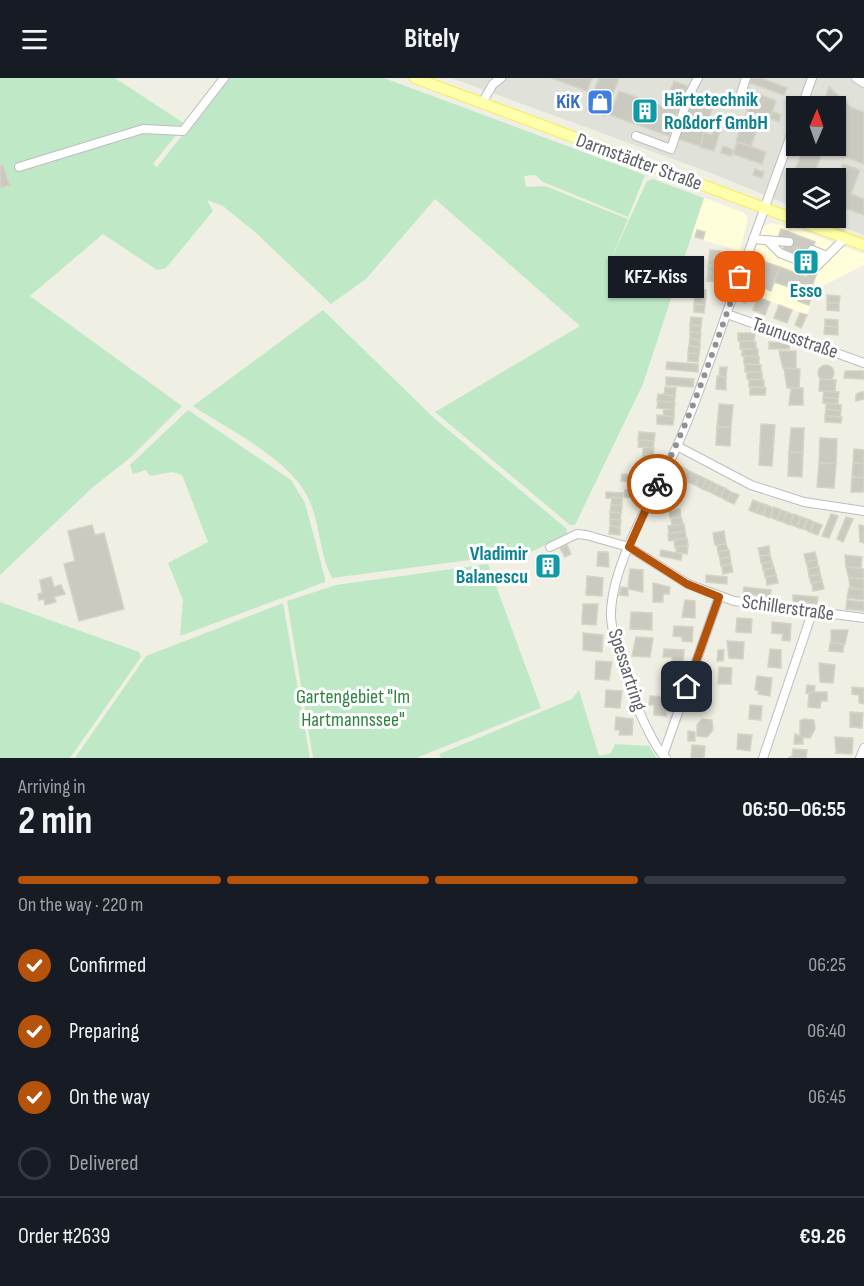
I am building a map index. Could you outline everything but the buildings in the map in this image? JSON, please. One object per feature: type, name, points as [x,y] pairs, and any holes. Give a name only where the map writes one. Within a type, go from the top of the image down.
[{"type":"main road","name":"Darmstädter Straße","points":[[415,78],[864,245]]},
{"type":"street","points":[[19,167],[143,129],[183,131],[224,78]]},
{"type":"street","points":[[482,103],[493,84],[501,78]]},
{"type":"street","points":[[636,136],[671,148],[688,98],[698,78]]},
{"type":"street","points":[[741,94],[746,78]]},
{"type":"street","points":[[806,96],[812,78]]},
{"type":"street","points":[[856,78],[864,83]]},
{"type":"street","name":"Spessartring","points":[[665,756],[652,740],[641,715],[612,626],[611,612],[614,592],[629,547],[677,446],[786,149]]},
{"type":"street","points":[[753,239],[789,242]]},
{"type":"street","points":[[811,265],[816,267],[841,242],[848,239]]},
{"type":"street","points":[[769,242],[780,253],[800,261]]},
{"type":"street","points":[[812,250],[827,256]]},
{"type":"street","name":"Taunusstraße","points":[[727,314],[864,363]]},
{"type":"street","points":[[677,446],[751,485],[804,502],[864,511]]},
{"type":"street","name":"Schillerstraße","points":[[550,547],[577,534],[629,547],[687,584],[719,597],[812,613],[864,618]]},
{"type":"street","points":[[665,756],[719,597]]},
{"type":"street","points":[[763,758],[812,613]]},
{"type":"street","points":[[860,758],[864,748]]},
{"type":"shaded area","points":[[451,78],[864,78],[864,235],[846,228],[846,168],[786,168],[786,204],[711,173]]},
{"type":"shaded area","points":[[704,198],[745,213],[748,218],[740,251],[690,236]]},
{"type":"shaded area","points":[[771,223],[799,229],[864,254],[864,265],[817,289],[807,315],[740,290],[763,227]]},
{"type":"green space","points":[[0,78],[115,78],[185,124],[153,164],[157,167],[227,78],[384,78],[645,175],[628,217],[543,182],[535,175],[524,176],[526,187],[545,186],[628,219],[608,266],[647,181],[653,179],[704,198],[643,384],[575,525],[570,525],[435,412],[580,326],[435,199],[366,279],[331,304],[256,233],[223,206],[207,200],[213,211],[166,268],[157,270],[103,234],[30,296],[182,406],[131,457],[92,488],[0,575]]},
{"type":"green space","points":[[323,310],[434,418],[567,529],[567,534],[531,552],[332,578],[310,502],[302,487],[290,473],[259,448],[193,406]]},
{"type":"green space","points":[[188,410],[291,480],[305,503],[325,582],[180,636],[183,600],[168,563],[208,542],[182,475],[172,472],[150,476],[146,470],[133,474],[130,465]]},
{"type":"green space","name":"Gartengebiet \"Im Hartmannssee\"","points":[[488,564],[541,708],[416,758],[313,758],[287,601],[336,585]]},
{"type":"green space","points":[[0,602],[139,652],[141,657],[70,758],[0,758]]},
{"type":"green space","points":[[283,603],[310,758],[75,758],[146,656]]},
{"type":"green space","points":[[579,690],[599,756],[611,753],[615,744],[649,746],[657,758],[441,758],[439,754],[572,699]]},
{"type":"tunnel","points":[[789,242],[812,250]]},
{"type":"way so far","points":[[657,484],[677,446],[701,388],[740,277]]},
{"type":"place","name":"KiK","points":[[600,102]]},
{"type":"place","name":"Härtetechnik Roßdorf GmbH","points":[[645,111]]},
{"type":"place","name":"Esso","points":[[806,262]]},
{"type":"place","name":"KFZ-Kiss","points":[[740,277]]},
{"type":"place","name":"Vladimir Balanescu","points":[[548,566]]},
{"type":"route","points":[[657,484],[629,547],[687,584],[719,597],[687,687]]}]
